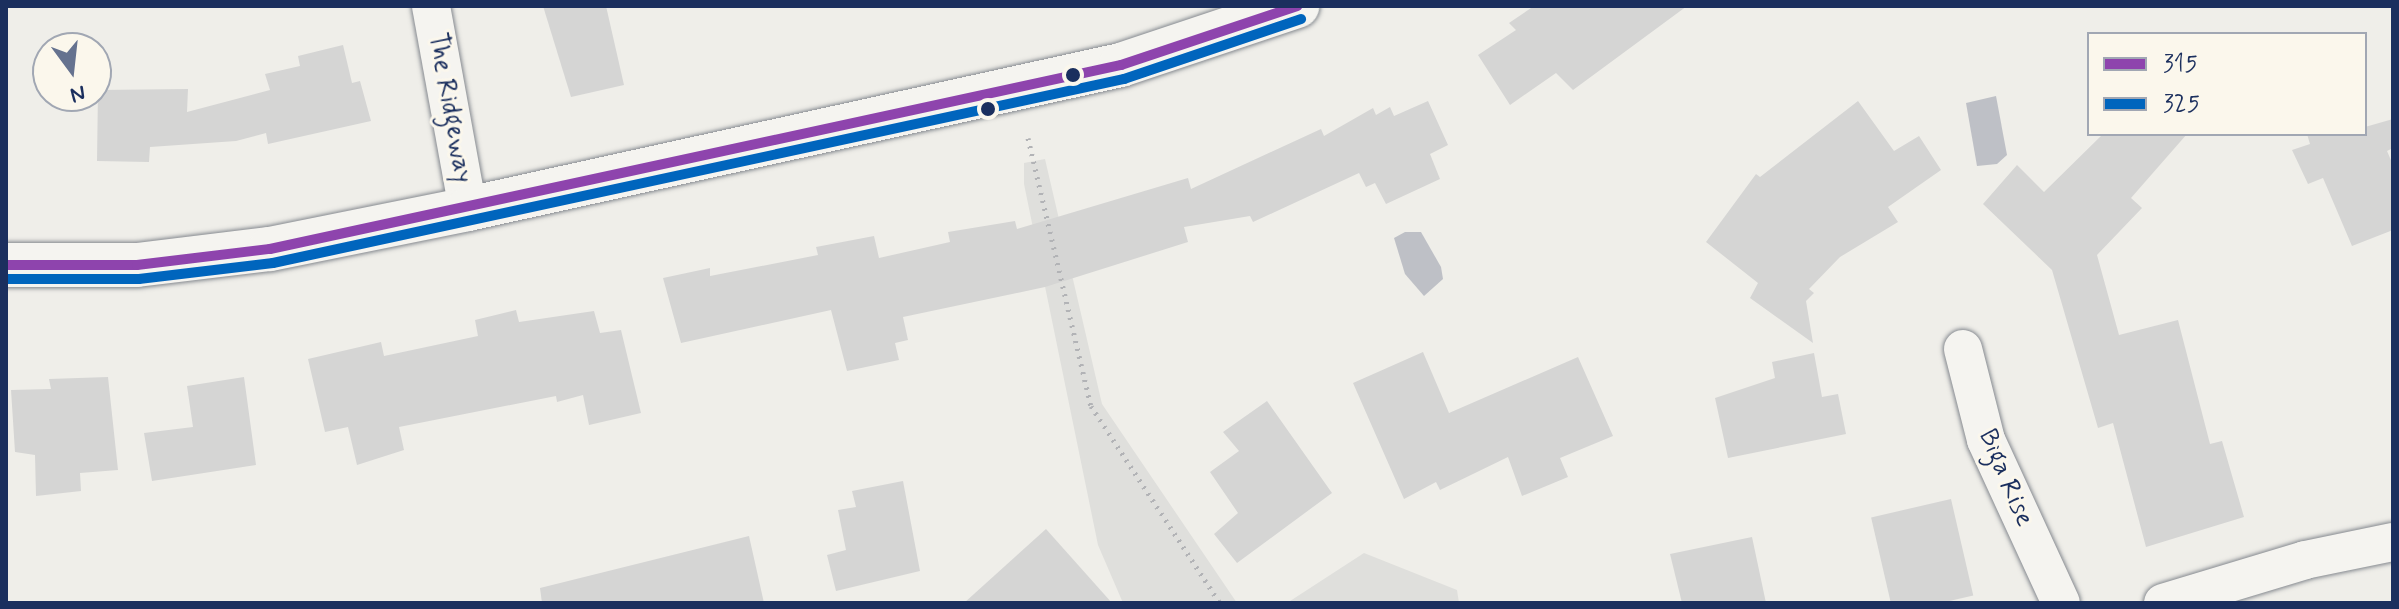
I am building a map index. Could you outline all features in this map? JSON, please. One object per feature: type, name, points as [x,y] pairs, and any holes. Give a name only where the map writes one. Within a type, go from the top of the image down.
[{"type":"street","name":"The Ridgeway","points":[[431,6],[468,209]]},
{"type":"street","points":[[6,265],[167,261],[270,249],[468,209],[1107,68],[1297,6]]},
{"type":"street","name":"Biga Rise","points":[[1963,349],[1986,440],[2061,603]]},
{"type":"street","points":[[2163,603],[2305,560],[2393,542]]},
{"type":"path","points":[[1028,138],[1091,406],[1220,603]]},
{"type":"shaded area","points":[[1996,96],[2007,155],[1997,164],[1977,166],[1966,103]]},
{"type":"shaded area","points":[[1045,159],[1102,404],[1237,603],[1123,603],[1098,545],[1024,184],[1024,163]]},
{"type":"shaded area","points":[[1405,232],[1421,232],[1441,267],[1443,279],[1424,296],[1405,274],[1394,238]]},
{"type":"shaded area","points":[[1364,553],[1457,590],[1459,603],[1287,603]]},
{"type":"building","points":[[543,6],[606,6],[624,85],[571,97]]},
{"type":"building","points":[[1534,6],[1687,6],[1573,90],[1556,73],[1510,105],[1478,55],[1516,30],[1509,23]]},
{"type":"building","points":[[343,45],[352,83],[360,81],[371,121],[268,144],[266,133],[236,141],[150,147],[149,162],[97,161],[98,112],[112,112],[112,90],[188,89],[187,112],[270,90],[265,74],[300,66],[298,56]]},
{"type":"building","points":[[1428,101],[1448,145],[1430,154],[1440,179],[1386,204],[1375,183],[1366,187],[1359,173],[1253,222],[1250,216],[1184,227],[1188,242],[1045,287],[903,317],[908,340],[895,343],[899,360],[847,371],[831,310],[681,343],[663,278],[710,268],[710,276],[818,255],[816,247],[874,236],[879,258],[950,242],[948,232],[1015,221],[1017,229],[1188,178],[1191,189],[1321,129],[1324,136],[1373,108],[1376,115],[1390,107],[1394,116]]},
{"type":"building","points":[[1858,101],[1894,151],[1919,136],[1941,170],[1888,207],[1898,222],[1840,257],[1809,289],[1814,293],[1806,301],[1813,343],[1750,298],[1758,283],[1706,242],[1756,174],[1760,177]]},
{"type":"building","points":[[2393,119],[2393,148],[2387,151],[2393,165],[2393,230],[2352,246],[2323,178],[2308,184],[2292,150],[2310,144],[2308,136],[2367,136],[2367,126]]},
{"type":"building","points":[[2101,136],[2185,136],[2131,198],[2142,208],[2097,255],[2119,335],[2178,320],[2210,444],[2222,441],[2244,517],[2146,547],[2113,423],[2098,428],[2052,270],[1983,204],[2017,165],[2044,192]]},
{"type":"building","points":[[516,310],[519,322],[594,311],[600,333],[621,330],[641,413],[589,425],[583,395],[557,402],[556,396],[399,427],[404,450],[357,465],[348,427],[325,432],[308,359],[381,342],[384,356],[478,336],[475,320]]},
{"type":"building","points":[[1423,352],[1449,413],[1578,357],[1613,436],[1560,458],[1568,477],[1522,496],[1508,457],[1440,490],[1436,482],[1404,499],[1353,383]]},
{"type":"building","points":[[1814,353],[1822,397],[1838,394],[1846,434],[1728,458],[1715,398],[1775,378],[1772,362]]},
{"type":"building","points":[[108,377],[118,470],[80,473],[81,491],[36,496],[35,455],[15,452],[11,390],[51,389],[49,379]]},
{"type":"building","points":[[244,377],[256,465],[152,481],[144,433],[193,427],[187,386]]},
{"type":"building","points":[[1267,401],[1332,493],[1237,563],[1214,534],[1238,513],[1210,472],[1239,451],[1223,432]]},
{"type":"building","points":[[903,481],[920,571],[836,591],[827,555],[846,550],[838,510],[856,507],[852,491]]},
{"type":"building","points":[[1951,499],[1973,595],[1941,603],[1891,603],[1871,517]]},
{"type":"building","points":[[1046,529],[1112,603],[964,603]]},
{"type":"building","points":[[749,536],[764,603],[542,603],[540,588]]},
{"type":"building","points":[[1752,537],[1766,603],[1682,603],[1670,554]]},
{"type":"transit line","name":"315","points":[[6,265],[137,265],[270,249],[1121,65],[1297,6]]},
{"type":"transit line","name":"325","points":[[6,279],[139,279],[273,263],[1124,79],[1301,19]]}]
